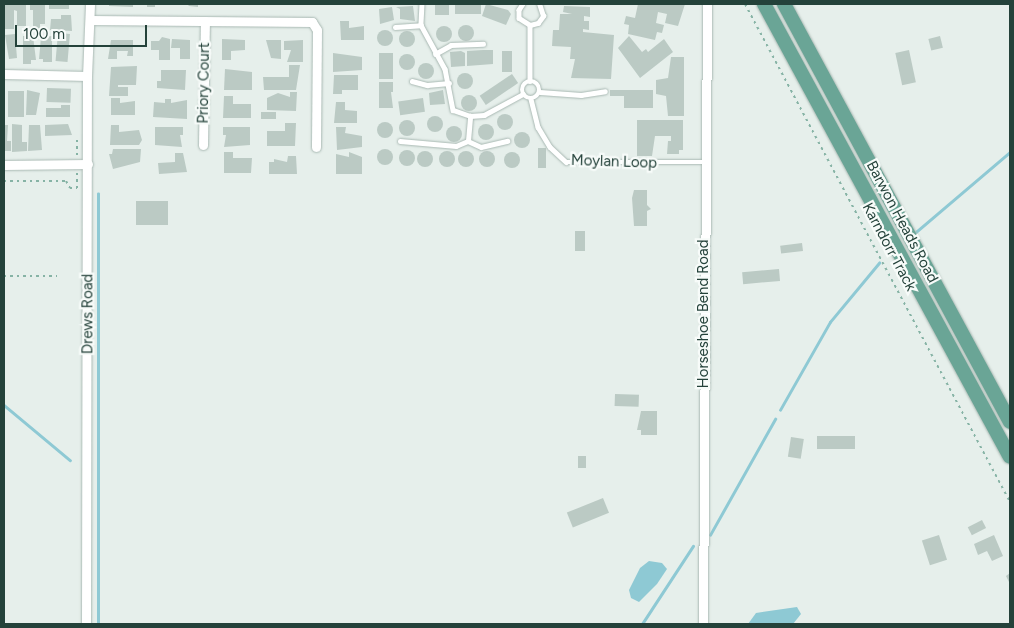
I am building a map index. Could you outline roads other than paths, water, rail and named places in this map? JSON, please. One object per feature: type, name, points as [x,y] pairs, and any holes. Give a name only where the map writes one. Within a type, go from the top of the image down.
[{"type":"main road","name":"Barwon Heads Road","points":[[764,4],[1010,457]]},
{"type":"main road","name":"Barwon Heads Road","points":[[784,4],[1010,422]]},
{"type":"street","name":"Drews Road","points":[[86,624],[87,76],[90,4]]},
{"type":"street","name":"Horseshoe Bend Road","points":[[703,624],[707,4]]},
{"type":"street","points":[[90,20],[307,21],[316,25],[316,147]]},
{"type":"street","name":"Priory Court","points":[[203,145],[205,21]]},
{"type":"street","points":[[4,74],[87,76]]},
{"type":"street","points":[[4,165],[88,164]]},
{"type":"lane","points":[[422,4],[421,25],[449,83],[453,110],[470,116],[484,115],[523,94]]},
{"type":"lane","points":[[520,4],[519,18],[530,25]]},
{"type":"lane","points":[[530,25],[541,20],[543,11],[539,4]]},
{"type":"lane","points":[[395,27],[421,25]]},
{"type":"lane","points":[[530,25],[530,81]]},
{"type":"lane","points":[[436,54],[452,45],[483,44]]},
{"type":"lane","points":[[412,80],[427,85],[449,83]]},
{"type":"lane","points":[[530,81],[538,84],[540,92]]},
{"type":"lane","points":[[523,94],[523,86],[530,81]]},
{"type":"lane","points":[[523,94],[531,99],[540,92],[580,96],[605,91]]},
{"type":"lane","name":"Moylan Loop","points":[[531,99],[538,127],[550,147],[566,162],[705,162]]},
{"type":"lane","points":[[468,142],[470,116]]},
{"type":"lane","points":[[400,141],[456,146],[468,142],[481,147],[507,141]]},
{"type":"water","points":[[649,561],[662,563],[667,569],[657,584],[639,602],[631,598],[629,590],[640,568]]},
{"type":"water","points":[[797,607],[801,614],[793,624],[748,624],[756,613]]},
{"type":"waterway","points":[[916,232],[1010,152]]},
{"type":"waterway","points":[[98,194],[98,624]]},
{"type":"waterway","points":[[780,410],[830,322],[879,263]]},
{"type":"waterway","points":[[4,405],[70,460]]},
{"type":"waterway","points":[[710,535],[775,419]]},
{"type":"waterway","points":[[642,624],[693,546]]}]
